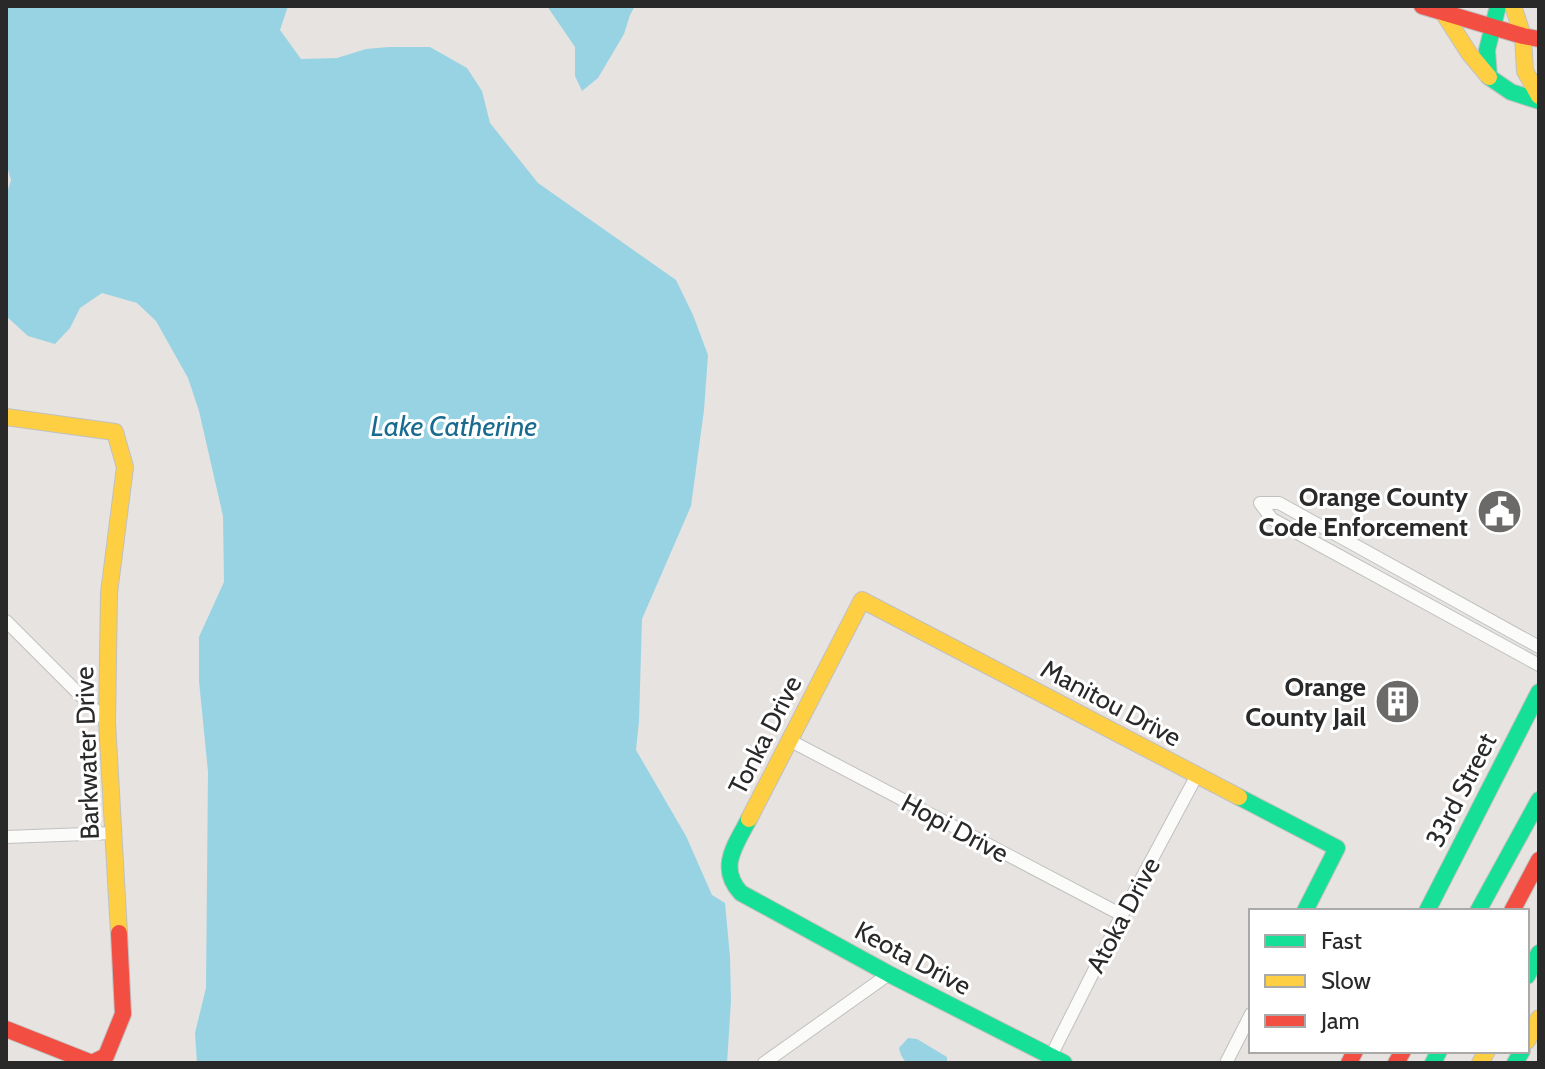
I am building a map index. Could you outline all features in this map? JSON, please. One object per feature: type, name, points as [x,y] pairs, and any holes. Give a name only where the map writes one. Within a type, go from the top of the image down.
[{"type":"main road","points":[[1422,6],[1531,38]]},
{"type":"main road","points":[[1489,77],[1486,56],[1498,6]]},
{"type":"main road","points":[[1513,6],[1531,38],[1525,71],[1539,99]]},
{"type":"main road","points":[[1444,14],[1489,77],[1511,92],[1539,99]]},
{"type":"main road","name":"Barkwater Drive","points":[[6,417],[115,432],[125,467],[109,593],[107,722],[123,1014],[106,1056],[92,1063]]},
{"type":"main road","name":"Tonka Drive","points":[[741,893],[728,876],[731,854],[862,600]]},
{"type":"main road","name":"Manitou Drive","points":[[862,600],[1337,848],[1306,909]]},
{"type":"main road","name":"33rd Street","points":[[1428,909],[1539,692]]},
{"type":"main road","points":[[1479,909],[1539,800]]},
{"type":"main road","points":[[1513,909],[1539,860]]},
{"type":"main road","name":"Keota Drive","points":[[741,893],[889,974],[1057,1060]]},
{"type":"main road","points":[[1529,972],[1539,953]]},
{"type":"main road","points":[[1529,1037],[1539,1018]]},
{"type":"main road","points":[[6,1029],[92,1063]]},
{"type":"street","points":[[1539,647],[1279,503],[1260,503],[1272,519],[1539,665]]},
{"type":"street","points":[[6,621],[107,722]]},
{"type":"street","name":"Hopi Drive","points":[[789,740],[1122,915]]},
{"type":"street","name":"Atoka Drive","points":[[1057,1060],[1122,915],[1197,775]]},
{"type":"street","points":[[6,837],[113,833]]},
{"type":"street","points":[[764,1063],[889,974]]},
{"type":"street","points":[[1226,1063],[1249,1018]]},
{"type":"water","name":"Lake Catherine","points":[[6,6],[288,6],[280,30],[301,59],[337,58],[366,49],[430,47],[467,68],[482,91],[490,123],[538,183],[676,280],[708,355],[704,410],[691,506],[642,619],[636,750],[686,836],[712,895],[725,903],[731,1001],[727,1063],[197,1063],[195,1033],[206,988],[208,772],[199,681],[199,637],[224,582],[223,516],[199,411],[188,378],[156,321],[137,303],[102,293],[80,308],[70,328],[55,344],[28,336],[6,316],[6,196],[11,180],[6,163]]},
{"type":"water","points":[[547,6],[635,6],[624,34],[598,78],[582,91],[575,76],[575,47]]},
{"type":"water","points":[[908,1038],[917,1039],[947,1057],[947,1063],[906,1063],[899,1048]]},
{"type":"traffic: fast","points":[[1498,6],[1487,50],[1489,77],[1511,92],[1539,101]]},
{"type":"traffic: fast","points":[[1428,909],[1539,692]]},
{"type":"traffic: fast","points":[[1239,797],[1337,848],[1306,909]]},
{"type":"traffic: fast","points":[[1479,909],[1539,800]]},
{"type":"traffic: fast","points":[[749,819],[734,847],[730,865],[730,874],[741,893],[889,974],[1064,1063]]},
{"type":"traffic: fast","points":[[1529,972],[1539,953]]},
{"type":"traffic: fast","points":[[1433,1063],[1438,1053]]},
{"type":"traffic: fast","points":[[1515,1063],[1521,1053]]},
{"type":"traffic: slow","points":[[1513,6],[1523,36],[1525,71],[1539,96]]},
{"type":"traffic: slow","points":[[1444,14],[1489,77]]},
{"type":"traffic: slow","points":[[6,417],[115,432],[125,467],[109,593],[107,722],[119,933]]},
{"type":"traffic: slow","points":[[749,819],[862,600],[1239,797]]},
{"type":"traffic: slow","points":[[1529,1037],[1539,1018]]},
{"type":"traffic: slow","points":[[1480,1063],[1486,1053]]},
{"type":"traffic: jam","points":[[1422,6],[1539,39]]},
{"type":"traffic: jam","points":[[1513,909],[1539,860]]},
{"type":"traffic: jam","points":[[6,1029],[92,1063],[106,1056],[123,1014],[119,933]]},
{"type":"traffic: jam","points":[[1349,1063],[1354,1053]]},
{"type":"traffic: jam","points":[[1396,1063],[1402,1053]]},
{"type":"place","name":"Orange County Code Enforcement","points":[[1499,512]]},
{"type":"place","name":"Orange County Jail","points":[[1397,702]]}]
